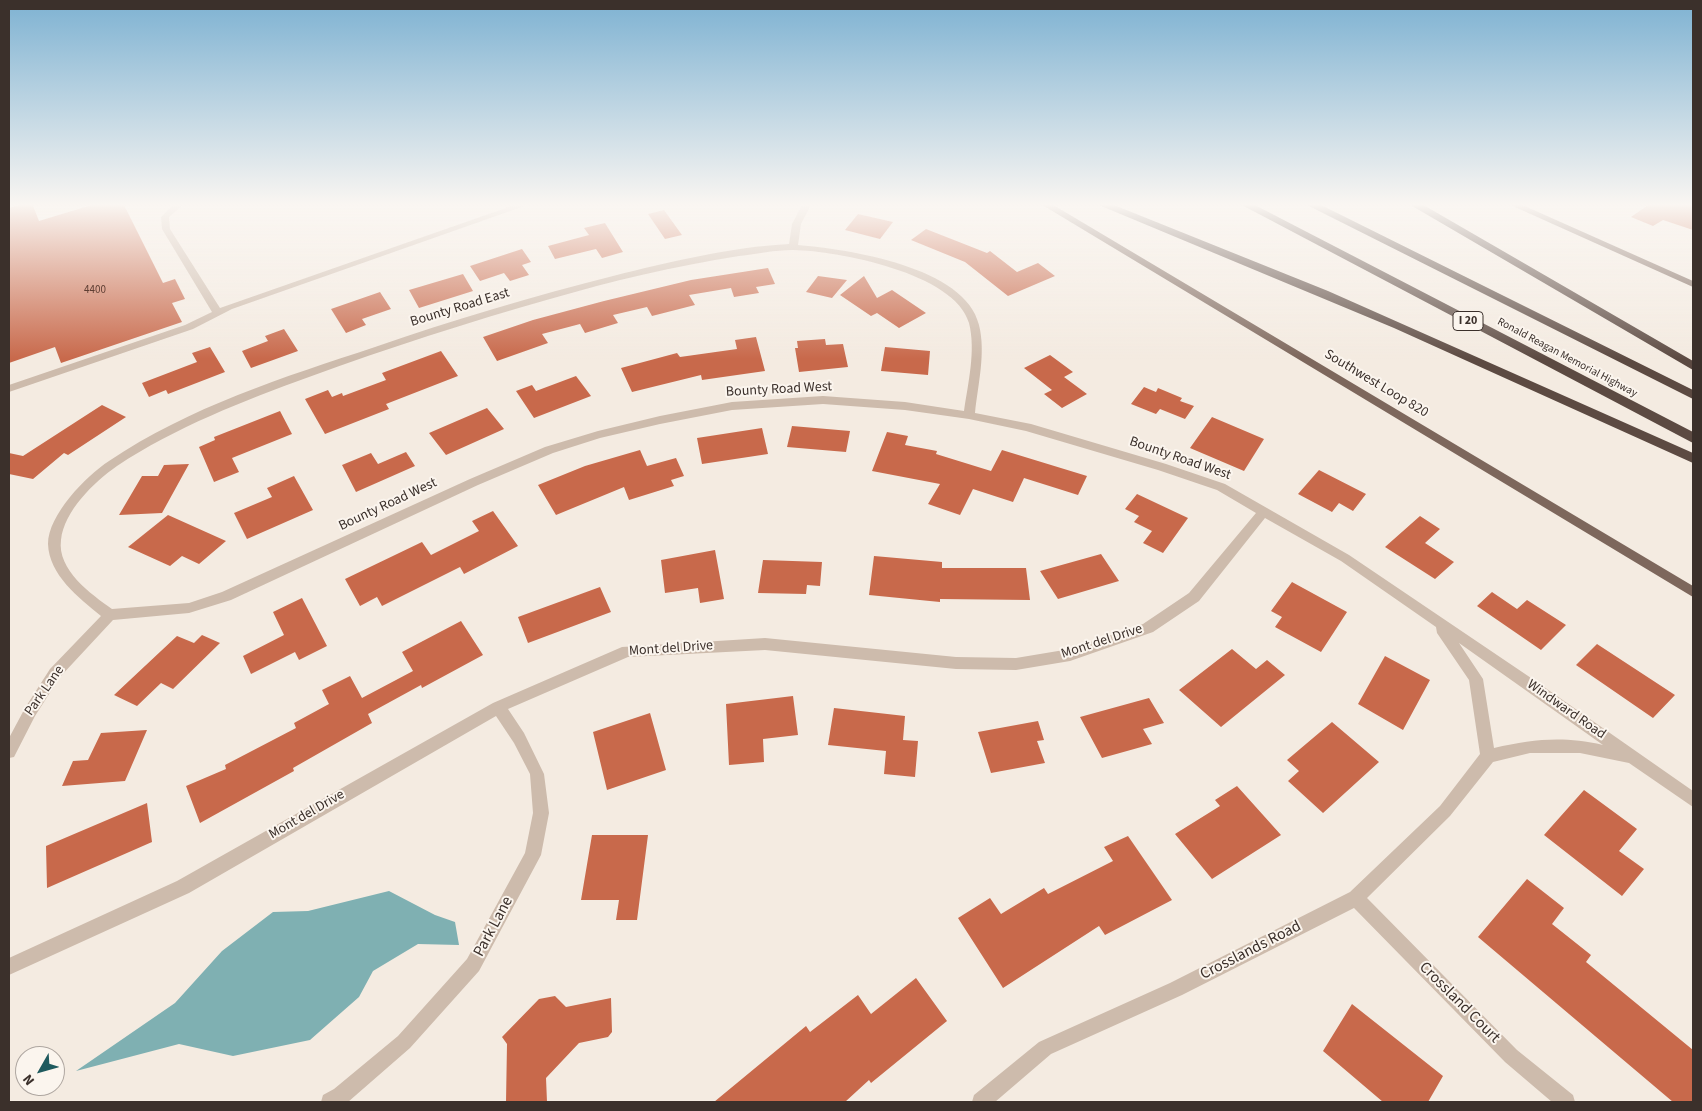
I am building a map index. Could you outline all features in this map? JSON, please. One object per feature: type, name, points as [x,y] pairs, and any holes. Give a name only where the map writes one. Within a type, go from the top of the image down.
[{"type":"highway","points":[[1232,255],[1409,329],[1693,458]]},
{"type":"highway","name":"Ronald Reagan Memorial Highway","points":[[1342,255],[1693,438]]},
{"type":"highway","name":"Ronald Reagan Memorial Highway","points":[[1412,255],[1693,395]]},
{"type":"highway","points":[[1501,255],[1693,366]]},
{"type":"main road","name":"Southwest Loop 820","points":[[1130,255],[1693,592]]},
{"type":"main road","points":[[1627,255],[1693,284]]},
{"type":"street","points":[[182,255],[218,313]]},
{"type":"street","points":[[9,389],[76,368],[189,327],[229,306],[378,255]]},
{"type":"street","name":"Bounty Road East","points":[[110,615],[79,591],[62,568],[52,544],[58,526],[86,487],[109,466],[153,440],[223,405],[390,344],[521,304],[653,268],[730,255]]},
{"type":"street","name":"Bounty Road East","points":[[845,255],[866,258],[923,276],[952,291],[968,310],[976,326],[974,376],[969,415]]},
{"type":"street","name":"Bounty Road West","points":[[110,615],[189,608],[226,596],[474,482],[549,450],[660,420],[732,406],[824,400],[905,406],[969,415],[1027,427],[1162,467],[1221,487],[1345,558],[1438,622]]},
{"type":"street","name":"Mont del Drive","points":[[9,967],[183,887],[498,707],[627,651],[765,644],[956,663],[1016,664],[1070,655],[1148,628],[1194,597],[1264,511]]},
{"type":"street","name":"Park Lane","points":[[9,752],[30,712],[55,673],[110,615]]},
{"type":"street","points":[[1438,622],[1476,679],[1488,756],[1530,746],[1580,746],[1634,758]]},
{"type":"street","name":"Windward Road","points":[[1438,622],[1693,800]]},
{"type":"street","name":"Park Lane","points":[[330,1102],[341,1096],[404,1042],[473,965],[532,855],[541,813],[537,774],[519,738],[498,707]]},
{"type":"street","name":"Crosslands Road","points":[[981,1102],[1045,1048],[1176,989],[1356,898],[1445,811],[1488,756]]},
{"type":"street","name":"Crossland Court","points":[[1356,898],[1511,1056],[1566,1102]]},
{"type":"water","points":[[389,891],[435,915],[455,922],[459,945],[418,944],[373,971],[359,997],[310,1040],[233,1056],[179,1044],[76,1071],[175,1003],[222,951],[273,912],[308,911]]},
{"type":"building","points":[[9,255],[149,255],[163,283],[175,279],[185,299],[172,303],[182,322],[61,363],[55,347],[9,363]]},
{"type":"building","points":[[504,255],[526,255],[531,262],[522,265],[529,275],[510,281],[504,273],[480,281],[470,266]]},
{"type":"building","points":[[553,255],[572,255],[555,259]]},
{"type":"building","points":[[600,255],[613,255],[602,258]]},
{"type":"building","points":[[947,255],[995,255],[1017,272],[1038,263],[1055,276],[1008,296],[965,262]]},
{"type":"building","points":[[768,268],[775,284],[756,287],[759,293],[734,297],[731,288],[689,295],[695,305],[652,316],[647,307],[613,315],[618,323],[585,333],[580,324],[542,334],[548,343],[497,361],[483,337],[533,320],[604,301],[691,280]]},
{"type":"building","points":[[463,274],[473,291],[419,308],[409,290]]},
{"type":"building","points":[[818,276],[847,280],[832,298],[806,292]]},
{"type":"building","points":[[864,276],[877,298],[892,290],[926,313],[899,328],[877,313],[871,316],[840,295]]},
{"type":"building","points":[[380,292],[391,309],[362,319],[366,325],[346,333],[331,309]]},
{"type":"building","points":[[284,329],[298,351],[251,368],[242,351],[268,341],[265,336]]},
{"type":"building","points":[[756,337],[765,371],[702,380],[701,375],[632,392],[621,368],[677,353],[680,357],[737,349],[735,340]]},
{"type":"building","points":[[825,339],[826,345],[843,344],[848,367],[799,372],[795,348],[798,348],[797,341]]},
{"type":"building","points":[[210,347],[225,372],[168,394],[166,390],[149,397],[142,383],[197,362],[192,353]]},
{"type":"building","points":[[885,347],[930,351],[928,375],[881,371]]},
{"type":"building","points":[[441,351],[458,376],[386,404],[389,409],[325,434],[305,399],[328,390],[332,397],[342,393],[343,396],[386,380],[382,373]]},
{"type":"building","points":[[1050,355],[1073,372],[1064,377],[1087,394],[1062,408],[1044,394],[1052,390],[1024,368]]},
{"type":"building","points":[[576,376],[591,396],[534,418],[516,391],[532,385],[536,391]]},
{"type":"building","points":[[1144,387],[1156,392],[1158,388],[1182,398],[1180,401],[1194,406],[1185,419],[1160,409],[1156,414],[1131,404]]},
{"type":"building","points":[[102,405],[126,417],[68,455],[64,453],[33,479],[9,474],[9,453],[23,456]]},
{"type":"building","points":[[487,408],[504,429],[446,455],[429,433]]},
{"type":"building","points":[[280,411],[292,434],[232,458],[239,472],[214,482],[199,447],[215,440],[214,437]]},
{"type":"building","points":[[1212,417],[1264,439],[1244,471],[1190,448]]},
{"type":"building","points":[[792,426],[850,431],[846,452],[787,447]]},
{"type":"building","points":[[762,428],[768,454],[702,464],[697,438]]},
{"type":"building","points":[[887,432],[908,436],[905,445],[937,451],[936,454],[991,471],[1002,450],[1087,476],[1078,495],[1024,478],[1013,502],[973,489],[960,515],[928,504],[940,484],[872,471]]},
{"type":"building","points":[[640,450],[647,466],[676,458],[684,476],[671,480],[674,486],[629,500],[624,487],[556,515],[538,485],[585,466]]},
{"type":"building","points":[[406,452],[415,466],[356,492],[342,465],[371,453],[378,464]]},
{"type":"building","points":[[189,464],[162,513],[119,515],[142,476],[158,476],[164,465]]},
{"type":"building","points":[[1319,470],[1366,494],[1353,511],[1339,503],[1332,512],[1298,494]]},
{"type":"building","points":[[294,476],[313,510],[247,539],[234,513],[272,497],[267,488]]},
{"type":"building","points":[[1137,494],[1188,518],[1163,553],[1143,543],[1152,531],[1134,522],[1139,516],[1125,509]]},
{"type":"building","points":[[493,511],[518,546],[464,574],[460,567],[382,606],[377,597],[360,606],[345,579],[422,542],[431,555],[479,531],[472,521]]},
{"type":"building","points":[[168,515],[226,541],[199,564],[182,556],[170,566],[128,547]]},
{"type":"building","points":[[1420,516],[1440,529],[1425,543],[1454,562],[1435,579],[1385,547]]},
{"type":"building","points":[[715,550],[724,599],[700,603],[698,588],[665,593],[661,560]]},
{"type":"building","points":[[1101,554],[1119,581],[1058,599],[1040,571]]},
{"type":"building","points":[[874,556],[942,562],[942,568],[1026,568],[1030,600],[940,599],[940,602],[869,595]]},
{"type":"building","points":[[763,560],[822,562],[820,586],[807,585],[806,594],[758,593]]},
{"type":"building","points":[[1292,582],[1347,612],[1321,652],[1275,627],[1282,617],[1271,611]]},
{"type":"building","points":[[600,587],[611,612],[528,643],[518,617]]},
{"type":"building","points":[[1492,592],[1517,609],[1527,600],[1566,625],[1541,650],[1477,606]]},
{"type":"building","points":[[302,598],[327,646],[299,660],[295,652],[251,674],[243,656],[284,635],[273,612]]},
{"type":"building","points":[[461,621],[483,655],[422,688],[421,685],[368,714],[372,723],[293,768],[294,771],[200,823],[186,786],[226,769],[225,765],[296,728],[294,723],[329,704],[322,690],[350,676],[362,698],[413,671],[402,652]]},
{"type":"building","points":[[202,635],[220,643],[173,689],[161,683],[137,706],[114,695],[177,636],[194,643]]},
{"type":"building","points":[[1597,644],[1675,695],[1653,718],[1576,665]]},
{"type":"building","points":[[1232,649],[1256,669],[1267,660],[1285,675],[1221,727],[1179,690]]},
{"type":"building","points":[[1385,656],[1430,680],[1403,730],[1358,704]]},
{"type":"building","points":[[793,696],[798,735],[763,739],[764,762],[729,765],[726,704]]},
{"type":"building","points":[[1149,698],[1164,723],[1143,729],[1152,744],[1102,758],[1080,717]]},
{"type":"building","points":[[834,708],[905,716],[903,740],[918,741],[915,777],[884,774],[886,751],[828,745]]},
{"type":"building","points":[[650,713],[666,770],[607,790],[593,732]]},
{"type":"building","points":[[1038,721],[1044,740],[1037,741],[1045,763],[991,773],[978,732]]},
{"type":"building","points":[[1332,722],[1379,762],[1323,813],[1288,781],[1299,771],[1287,760]]},
{"type":"building","points":[[147,730],[125,781],[62,786],[73,761],[88,760],[101,733]]},
{"type":"building","points":[[1237,786],[1281,835],[1212,879],[1175,834],[1220,806],[1215,800]]},
{"type":"building","points":[[1584,790],[1637,829],[1619,851],[1644,869],[1622,896],[1544,835]]},
{"type":"building","points":[[147,803],[152,842],[47,888],[46,846]]},
{"type":"building","points":[[592,835],[648,835],[637,920],[616,920],[619,900],[581,900]]},
{"type":"building","points":[[1128,836],[1172,900],[1105,935],[1099,926],[1003,988],[958,918],[990,898],[1001,914],[1044,888],[1048,894],[1113,861],[1104,847]]},
{"type":"building","points":[[1527,879],[1564,908],[1552,924],[1591,955],[1586,962],[1693,1050],[1693,1102],[1673,1102],[1478,937]]},
{"type":"building","points":[[916,978],[947,1021],[871,1083],[869,1080],[845,1102],[714,1102],[806,1026],[810,1032],[858,995],[871,1014]]},
{"type":"building","points":[[555,996],[566,1007],[611,998],[612,1032],[608,1037],[579,1043],[546,1078],[547,1102],[506,1102],[507,1044],[502,1037],[539,999]]},
{"type":"building","points":[[1352,1004],[1443,1076],[1428,1102],[1383,1102],[1323,1051]]}]
